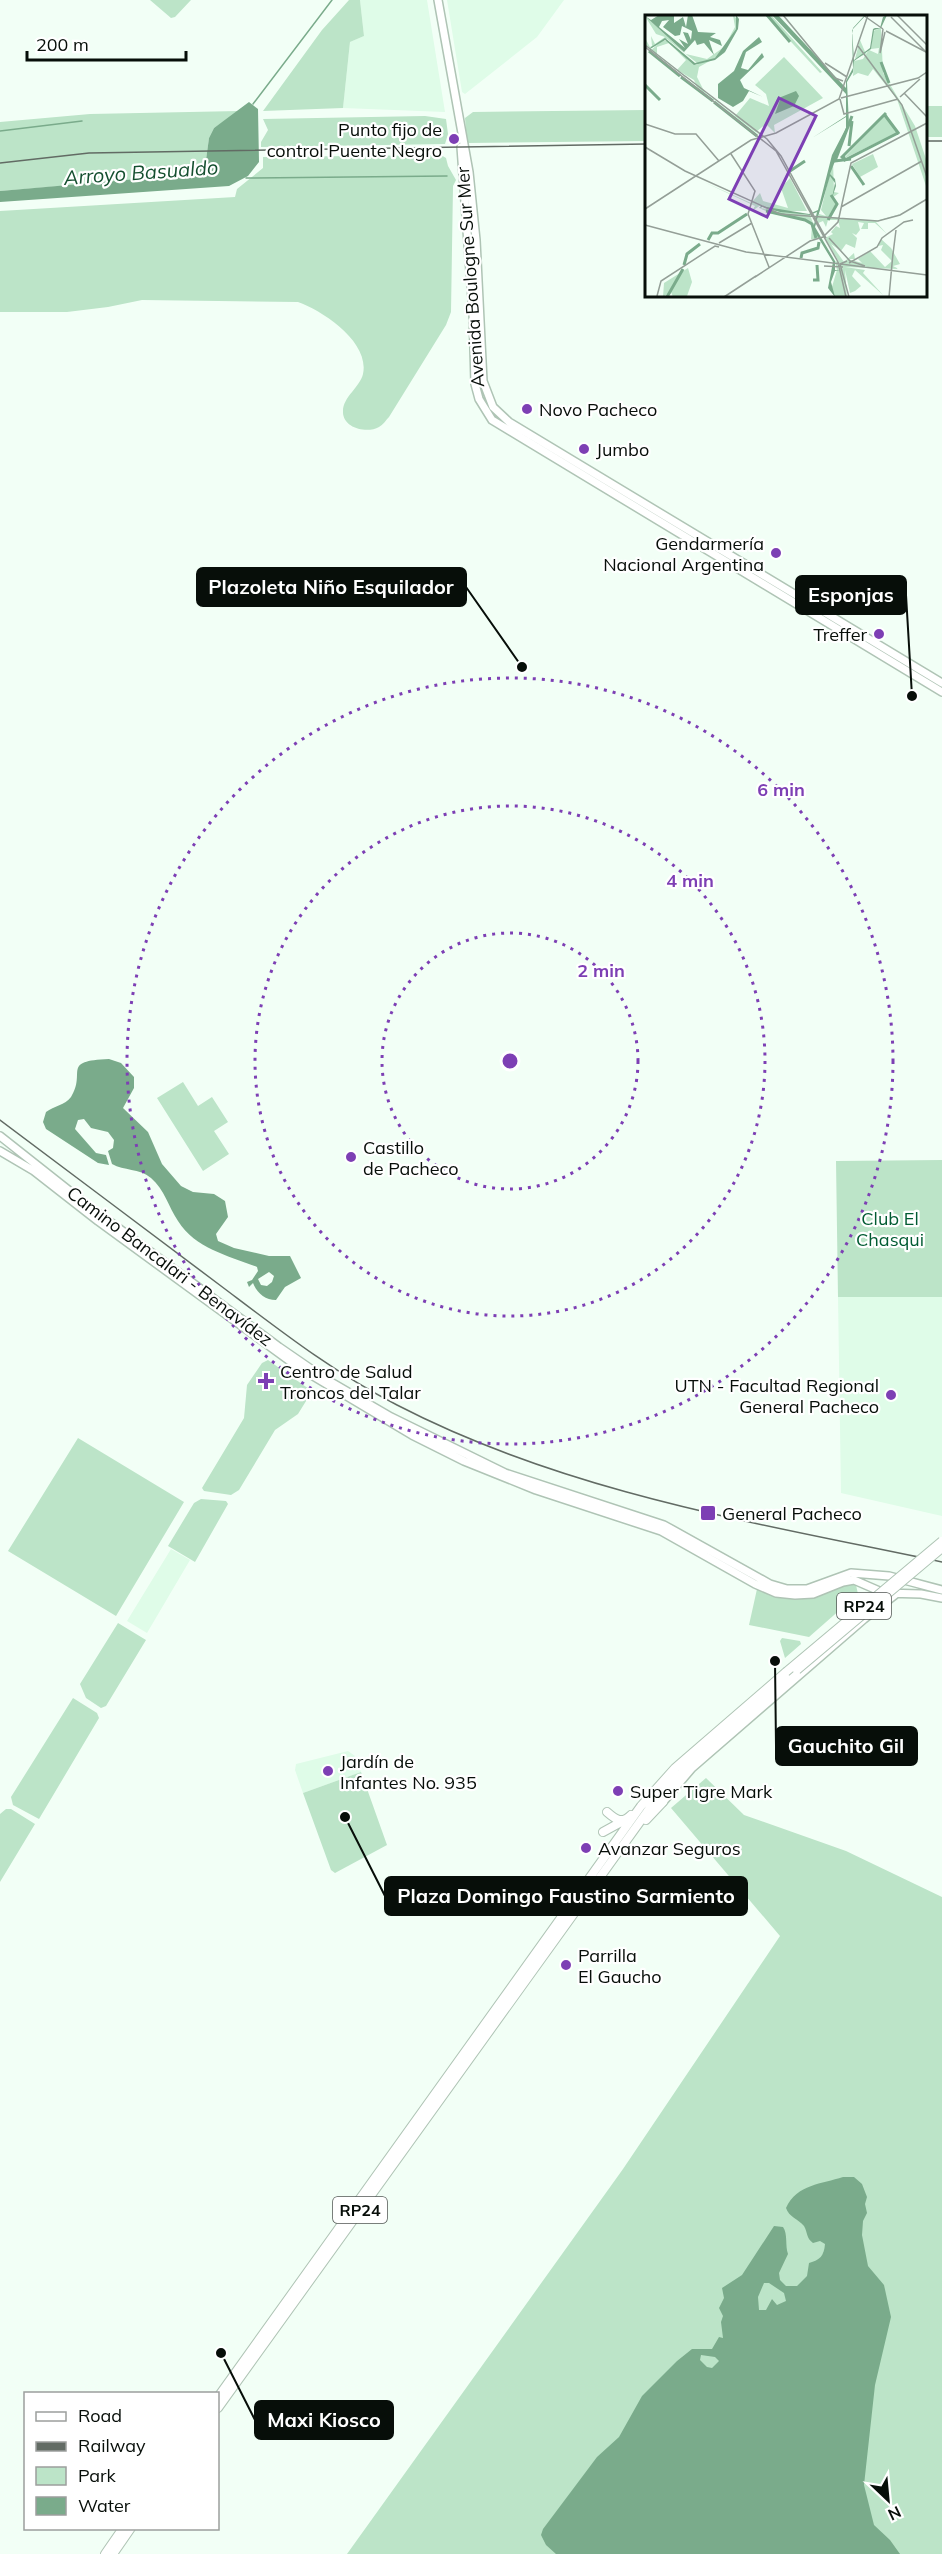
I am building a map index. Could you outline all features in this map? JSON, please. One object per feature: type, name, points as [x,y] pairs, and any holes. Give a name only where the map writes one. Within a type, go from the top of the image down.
[{"type":"main road","name":"Avenida Boulogne Sur Mer","points":[[438,0],[469,171],[476,239],[483,381],[489,400],[497,412],[508,422],[613,486],[942,683]]},
{"type":"main road","name":"Avenida Boulogne Sur Mer","points":[[457,109],[473,313],[475,384],[479,399],[492,420],[942,692]]},
{"type":"main road","name":"Camino Bancalari - Benavídez","points":[[0,1136],[86,1204],[304,1364],[391,1417],[443,1444],[531,1482],[664,1525],[754,1576],[777,1586],[807,1589],[851,1572],[901,1579],[942,1590]]},
{"type":"main road","name":"Camino Bancalari - Benavídez","points":[[0,1152],[34,1171],[98,1221],[298,1367],[412,1435],[464,1461],[536,1490],[661,1531],[770,1591],[805,1595],[854,1580],[877,1591],[896,1595],[921,1594],[942,1598]]},
{"type":"main road","name":"RP24","points":[[219,2396],[641,1806],[675,1768],[942,1541]]},
{"type":"main road","name":"RP24","points":[[219,2407],[657,1798],[675,1778],[797,1670],[942,1548]]},
{"type":"main road","points":[[626,1841],[692,1768],[864,1619],[896,1595],[901,1579]]},
{"type":"main road","points":[[603,1832],[624,1821],[641,1806]]},
{"type":"main road","points":[[607,1812],[618,1821],[624,1821]]},
{"type":"main road","points":[[105,2554],[122,2530]]},
{"type":"main road","points":[[113,2554],[130,2530]]},
{"type":"shaded area","points":[[360,0],[427,0],[445,112],[343,108],[350,42],[364,36]]},
{"type":"shaded area","points":[[447,0],[564,0],[537,37],[465,94],[462,92]]},
{"type":"shaded area","name":"UTN - Facultad Regional General Pacheco","points":[[838,1297],[942,1297],[942,1516],[841,1493]]},
{"type":"shaded area","points":[[171,1549],[190,1560],[147,1633],[127,1621]]},
{"type":"shaded area","name":"Jardín de Infantes No. 935","points":[[348,1751],[355,1756],[361,1772],[303,1793],[295,1770],[296,1764]]},
{"type":"green space","points":[[150,0],[191,0],[175,17],[171,18]]},
{"type":"green space","points":[[349,0],[360,0],[364,36],[350,42],[343,108],[263,111],[322,30]]},
{"type":"green space","points":[[927,106],[942,106],[942,137],[927,137]]},
{"type":"green space","points":[[645,110],[645,141],[467,143],[465,118],[473,112]]},
{"type":"green space","points":[[239,111],[214,128],[209,138],[206,160],[202,165],[183,176],[0,191],[0,122],[90,114]]},
{"type":"green space","points":[[425,116],[446,119],[448,134],[445,144],[261,147],[261,142],[268,130],[263,119]]},
{"type":"green space","points":[[441,155],[446,158],[456,180],[453,186],[451,312],[446,325],[389,417],[374,429],[356,428],[344,417],[346,401],[363,374],[363,362],[359,351],[352,340],[331,320],[298,302],[142,300],[67,312],[0,312],[0,211],[235,197],[237,189],[263,168],[263,157]]},
{"type":"green space","points":[[183,1082],[198,1106],[212,1097],[228,1122],[214,1131],[229,1154],[203,1171],[157,1098]]},
{"type":"green space","name":"Club El Chasqui","points":[[942,1160],[942,1297],[838,1297],[836,1161]]},
{"type":"green space","points":[[268,1360],[309,1389],[311,1393],[298,1414],[275,1430],[239,1490],[231,1495],[204,1491],[202,1488],[244,1418],[247,1385],[262,1363]]},
{"type":"green space","points":[[78,1438],[184,1502],[116,1616],[8,1551]]},
{"type":"green space","points":[[201,1499],[226,1501],[228,1504],[195,1562],[168,1546],[194,1503]]},
{"type":"green space","points":[[849,1584],[856,1585],[858,1594],[809,1637],[749,1625],[757,1589],[795,1598],[813,1596]]},
{"type":"green space","points":[[118,1623],[146,1640],[106,1706],[101,1708],[86,1698],[80,1684]]},
{"type":"green space","points":[[782,1638],[800,1641],[801,1644],[785,1658],[780,1641]]},
{"type":"green space","points":[[73,1698],[97,1713],[99,1718],[39,1819],[13,1805],[11,1797]]},
{"type":"green space","points":[[361,1772],[387,1845],[335,1873],[331,1870],[303,1793]]},
{"type":"green space","points":[[706,1778],[744,1815],[846,1851],[942,1897],[942,2554],[347,2554],[623,2169],[780,1936],[671,1808]]},
{"type":"green space","points":[[6,1809],[11,1809],[35,1824],[0,1882],[0,1814]]},
{"type":"water","name":"Arroyo Basualdo","points":[[249,102],[258,109],[259,162],[248,176],[229,186],[0,202],[0,191],[183,175],[202,165],[206,160],[209,138],[214,128]]},
{"type":"water","points":[[109,1059],[121,1063],[134,1077],[134,1088],[123,1108],[148,1132],[162,1164],[181,1186],[193,1192],[214,1194],[225,1201],[228,1217],[216,1234],[218,1241],[234,1248],[269,1256],[290,1256],[301,1278],[285,1287],[276,1300],[262,1295],[253,1283],[249,1287],[247,1282],[252,1280],[258,1271],[257,1267],[203,1245],[185,1231],[160,1188],[151,1178],[112,1164],[108,1151],[113,1148],[114,1140],[108,1132],[91,1128],[84,1119],[78,1120],[75,1129],[96,1153],[106,1155],[109,1165],[98,1163],[46,1129],[43,1122],[46,1112],[69,1100],[75,1088],[80,1065],[94,1060]],"holes":[[[269,1272],[274,1276],[272,1282],[267,1286],[261,1285],[258,1279]]]},
{"type":"water","points":[[843,2177],[854,2177],[862,2184],[867,2197],[865,2204],[867,2213],[863,2221],[862,2235],[868,2266],[884,2285],[891,2317],[875,2385],[864,2485],[874,2525],[890,2540],[900,2554],[556,2554],[546,2545],[541,2535],[543,2529],[597,2457],[619,2437],[642,2396],[692,2349],[712,2349],[719,2337],[723,2338],[721,2322],[723,2316],[719,2308],[724,2298],[722,2288],[742,2275],[774,2226],[783,2227],[785,2230],[788,2254],[779,2273],[780,2280],[786,2286],[797,2286],[807,2276],[809,2263],[821,2257],[825,2244],[820,2241],[813,2243],[804,2226],[789,2214],[786,2208],[803,2189]],"holes":[[[764,2283],[769,2283],[784,2293],[786,2301],[777,2305],[772,2299],[766,2310],[759,2310],[758,2297]],[[701,2355],[715,2357],[719,2361],[712,2368],[707,2367],[700,2360]]]},
{"type":"waterway","name":"Arroyo Basualdo","points":[[253,104],[332,0]]},
{"type":"waterway","points":[[0,131],[82,121]]},
{"type":"waterway","points":[[246,178],[447,176]]},
{"type":"railway","points":[[927,141],[942,141]]},
{"type":"railway","points":[[0,163],[89,153],[645,144]]},
{"type":"railway","points":[[0,1120],[307,1350],[351,1379],[397,1405],[462,1435],[528,1461],[595,1483],[733,1518],[942,1562]]},
{"type":"place","name":"Punto fijo de control Puente Negro","points":[[454,139]]},
{"type":"place","name":"Novo Pacheco","points":[[527,409]]},
{"type":"place","name":"Jumbo","points":[[584,449]]},
{"type":"place","name":"Gendarmería Nacional Argentina","points":[[776,553]]},
{"type":"place","name":"Treffer","points":[[879,634]]},
{"type":"place","name":"Plazoleta Niño Esquilador","points":[[522,667]]},
{"type":"place","name":"Esponjas","points":[[912,696]]},
{"type":"place","name":"Castillo de Pacheco","points":[[351,1157]]},
{"type":"place","name":"Centro de Salud Troncos del Talar","points":[[266,1381]]},
{"type":"place","name":"UTN - Facultad Regional General Pacheco","points":[[891,1395]]},
{"type":"place","name":"General Pacheco","points":[[708,1513]]},
{"type":"place","name":"Gauchito Gil","points":[[775,1661]]},
{"type":"place","name":"Jardín de Infantes No. 935","points":[[328,1771]]},
{"type":"place","name":"Super Tigre Mark","points":[[618,1791]]},
{"type":"place","name":"Plaza Domingo Faustino Sarmiento","points":[[345,1817]]},
{"type":"place","name":"Avanzar Seguros","points":[[586,1848]]},
{"type":"place","name":"Parrilla El Gaucho","points":[[566,1965]]},
{"type":"place","name":"Maxi Kiosco","points":[[221,2353]]}]
